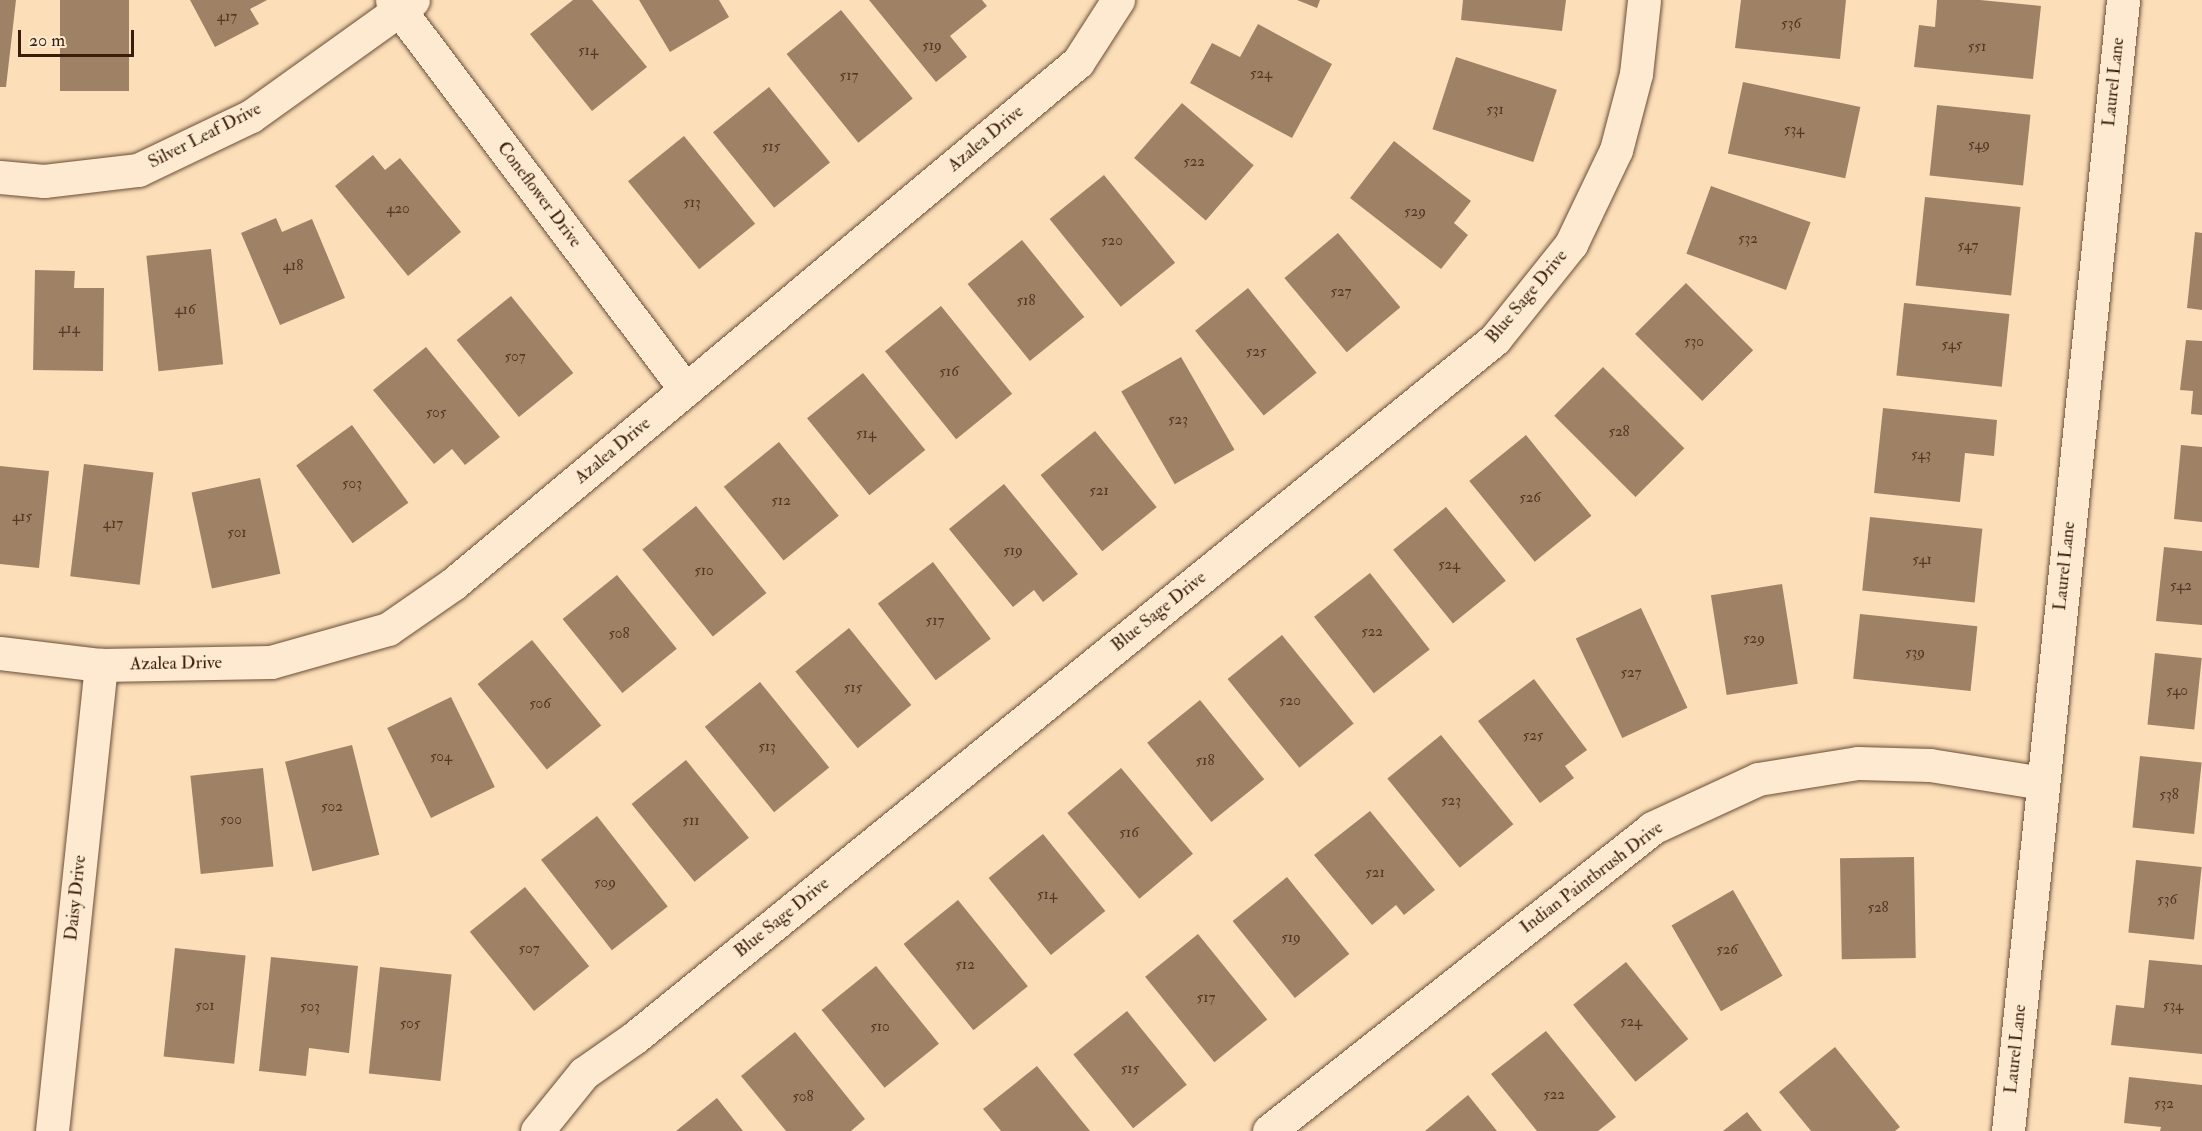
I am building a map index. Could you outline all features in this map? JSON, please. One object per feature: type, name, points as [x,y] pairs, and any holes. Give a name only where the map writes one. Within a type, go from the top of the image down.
[{"type":"street","name":"Azalea Drive","points":[[0,653],[101,665],[271,662],[388,629],[453,584],[1078,62],[1118,0]]},
{"type":"street","name":"Blue Sage Drive","points":[[537,1131],[584,1073],[634,1038],[1495,339],[1571,244],[1616,150],[1636,74],[1644,0]]},
{"type":"street","name":"Laurel Lane","points":[[2008,1131],[2123,0]]},
{"type":"street","name":"Coneflower Drive","points":[[402,4],[686,390]]},
{"type":"street","name":"Silver Leaf Drive","points":[[0,177],[44,181],[138,170],[250,116],[402,4]]},
{"type":"street","name":"Daisy Drive","points":[[52,1131],[101,665]]},
{"type":"street","name":"Indian Paintbrush Drive","points":[[1269,1131],[1652,828],[1758,779],[1858,763],[1930,765],[2043,783]]},
{"type":"building","points":[[0,0],[16,0],[6,87],[0,87]]},
{"type":"building","points":[[60,0],[129,0],[129,91],[60,91]]},
{"type":"building","points":[[190,0],[267,0],[250,9],[259,24],[215,47]]},
{"type":"building","points":[[573,0],[592,0],[647,67],[592,111],[530,34]]},
{"type":"building","points":[[639,0],[719,0],[729,17],[670,52]]},
{"type":"building","points":[[869,0],[982,0],[987,6],[950,36],[967,57],[936,82]]},
{"type":"building","points":[[1297,0],[1320,0],[1317,8]]},
{"type":"building","points":[[1463,0],[1566,0],[1562,31],[1461,20]]},
{"type":"building","points":[[1741,0],[1846,0],[1840,59],[1735,48]]},
{"type":"building","points":[[1937,0],[1980,0],[2041,6],[2033,79],[1914,67],[1919,25],[1935,27]]},
{"type":"building","points":[[841,10],[913,99],[858,143],[787,54]]},
{"type":"building","points":[[1258,24],[1332,64],[1292,138],[1190,83],[1212,43],[1240,57]]},
{"type":"building","points":[[1456,57],[1557,90],[1533,162],[1433,129]]},
{"type":"building","points":[[1743,82],[1860,107],[1845,178],[1728,153]]},
{"type":"building","points":[[769,87],[830,162],[774,208],[713,132]]},
{"type":"building","points":[[1182,103],[1254,165],[1206,220],[1134,158]]},
{"type":"building","points":[[1937,105],[2030,115],[2023,185],[1930,176]]},
{"type":"building","points":[[684,136],[755,224],[699,269],[628,181]]},
{"type":"building","points":[[1394,141],[1471,201],[1454,223],[1468,235],[1441,269],[1350,198]]},
{"type":"building","points":[[373,155],[385,170],[400,158],[461,232],[408,276],[335,186]]},
{"type":"building","points":[[1104,175],[1175,263],[1121,307],[1050,219]]},
{"type":"building","points":[[1711,186],[1811,222],[1786,290],[1686,254]]},
{"type":"building","points":[[1925,197],[2020,207],[2011,296],[1916,286]]},
{"type":"building","points":[[276,218],[282,232],[312,219],[345,298],[280,325],[241,233]]},
{"type":"building","points":[[2195,232],[2202,233],[2202,310],[2187,308]]},
{"type":"building","points":[[1338,233],[1400,307],[1347,352],[1284,278]]},
{"type":"building","points":[[1022,240],[1084,317],[1030,361],[968,284]]},
{"type":"building","points":[[211,249],[223,364],[158,371],[146,256]]},
{"type":"building","points":[[35,270],[75,271],[74,288],[104,288],[103,371],[33,370]]},
{"type":"building","points":[[1686,283],[1753,350],[1702,401],[1635,334]]},
{"type":"building","points":[[1248,288],[1317,373],[1264,416],[1195,331]]},
{"type":"building","points":[[511,296],[573,373],[519,417],[457,340]]},
{"type":"building","points":[[1904,303],[2009,314],[2002,387],[1896,376]]},
{"type":"building","points":[[941,306],[1012,394],[956,439],[885,351]]},
{"type":"building","points":[[2186,340],[2202,341],[2202,415],[2191,414],[2193,391],[2180,390]]},
{"type":"building","points":[[426,347],[500,437],[465,465],[452,449],[434,464],[373,390]]},
{"type":"building","points":[[1181,357],[1234,450],[1175,484],[1121,392]]},
{"type":"building","points":[[1603,367],[1684,448],[1636,497],[1554,416]]},
{"type":"building","points":[[863,373],[925,450],[869,495],[807,418]]},
{"type":"building","points":[[1883,408],[1997,420],[1994,456],[1965,453],[1960,502],[1874,493]]},
{"type":"building","points":[[352,425],[408,503],[353,543],[296,466]]},
{"type":"building","points":[[1095,431],[1157,507],[1102,551],[1041,475]]},
{"type":"building","points":[[1526,435],[1591,516],[1535,562],[1469,481]]},
{"type":"building","points":[[779,442],[839,516],[784,561],[724,487]]},
{"type":"building","points":[[2181,445],[2202,447],[2202,522],[2174,519]]},
{"type":"building","points":[[84,464],[153,473],[140,585],[70,576]]},
{"type":"building","points":[[0,466],[49,471],[39,568],[0,564]]},
{"type":"building","points":[[260,478],[280,574],[212,588],[192,493]]},
{"type":"building","points":[[1004,484],[1078,574],[1043,602],[1034,590],[1013,607],[949,529]]},
{"type":"building","points":[[696,506],[766,593],[713,636],[642,549]]},
{"type":"building","points":[[1446,507],[1506,581],[1453,624],[1393,550]]},
{"type":"building","points":[[1870,517],[1982,529],[1975,602],[1862,591]]},
{"type":"building","points":[[2164,547],[2202,551],[2202,625],[2156,621]]},
{"type":"building","points":[[933,562],[991,639],[936,680],[878,604]]},
{"type":"building","points":[[1370,573],[1430,649],[1374,693],[1314,617]]},
{"type":"building","points":[[617,575],[677,649],[622,693],[563,619]]},
{"type":"building","points":[[1782,584],[1798,684],[1727,695],[1711,595]]},
{"type":"building","points":[[1641,608],[1687,708],[1622,738],[1576,638]]},
{"type":"building","points":[[1860,614],[1977,626],[1971,691],[1853,679]]},
{"type":"building","points":[[849,628],[911,705],[858,748],[795,671]]},
{"type":"building","points":[[1282,635],[1354,724],[1299,768],[1228,679]]},
{"type":"building","points":[[532,640],[601,725],[547,770],[478,684]]},
{"type":"building","points":[[2155,653],[2202,658],[2194,730],[2147,725]]},
{"type":"building","points":[[1534,679],[1587,750],[1565,766],[1574,778],[1540,803],[1478,721]]},
{"type":"building","points":[[760,682],[829,767],[774,812],[705,727]]},
{"type":"building","points":[[451,697],[495,787],[431,818],[387,728]]},
{"type":"building","points":[[1200,700],[1264,779],[1211,822],[1147,743]]},
{"type":"building","points":[[1441,735],[1513,824],[1460,868],[1387,778]]},
{"type":"building","points":[[352,745],[379,855],[312,871],[285,762]]},
{"type":"building","points":[[2140,756],[2202,762],[2194,834],[2132,828]]},
{"type":"building","points":[[686,760],[749,838],[695,882],[632,804]]},
{"type":"building","points":[[263,768],[273,866],[201,874],[190,776]]},
{"type":"building","points":[[1121,768],[1193,854],[1139,899],[1067,813]]},
{"type":"building","points":[[1370,811],[1435,890],[1404,915],[1396,905],[1372,925],[1314,855]]},
{"type":"building","points":[[597,816],[668,907],[612,950],[541,860]]},
{"type":"building","points":[[1043,834],[1105,911],[1051,955],[989,878]]},
{"type":"building","points":[[1914,857],[1916,958],[1842,959],[1840,858]]},
{"type":"building","points":[[2136,860],[2202,867],[2194,939],[2128,933]]},
{"type":"building","points":[[1287,877],[1349,954],[1295,998],[1233,921]]},
{"type":"building","points":[[525,887],[589,966],[534,1011],[470,932]]},
{"type":"building","points":[[1733,890],[1782,976],[1721,1011],[1672,926]]},
{"type":"building","points":[[958,900],[1028,986],[973,1030],[904,944]]},
{"type":"building","points":[[1198,934],[1267,1019],[1214,1062],[1145,977]]},
{"type":"building","points":[[175,948],[246,955],[234,1064],[164,1056]]},
{"type":"building","points":[[271,957],[358,966],[349,1053],[309,1048],[306,1076],[259,1071]]},
{"type":"building","points":[[2149,960],[2202,965],[2202,1054],[2111,1045],[2116,1005],[2144,1008]]},
{"type":"building","points":[[1626,962],[1688,1039],[1635,1082],[1573,1005]]},
{"type":"building","points":[[876,966],[939,1044],[885,1088],[822,1010]]},
{"type":"building","points":[[380,967],[452,975],[440,1081],[369,1073]]},
{"type":"building","points":[[1127,1011],[1187,1085],[1133,1128],[1073,1054]]},
{"type":"building","points":[[1546,1031],[1616,1117],[1598,1131],[1537,1131],[1491,1074]]},
{"type":"building","points":[[795,1032],[865,1119],[851,1131],[786,1131],[741,1076]]},
{"type":"building","points":[[1835,1047],[1900,1127],[1895,1131],[1811,1131],[1779,1092]]},
{"type":"building","points":[[1037,1066],[1090,1131],[1001,1131],[983,1109]]},
{"type":"building","points":[[2129,1077],[2202,1085],[2202,1131],[2160,1131],[2161,1127],[2124,1123]]},
{"type":"building","points":[[1468,1095],[1497,1131],[1425,1131]]},
{"type":"building","points":[[717,1098],[743,1131],[676,1131]]},
{"type":"building","points":[[1747,1112],[1762,1131],[1723,1131]]}]
